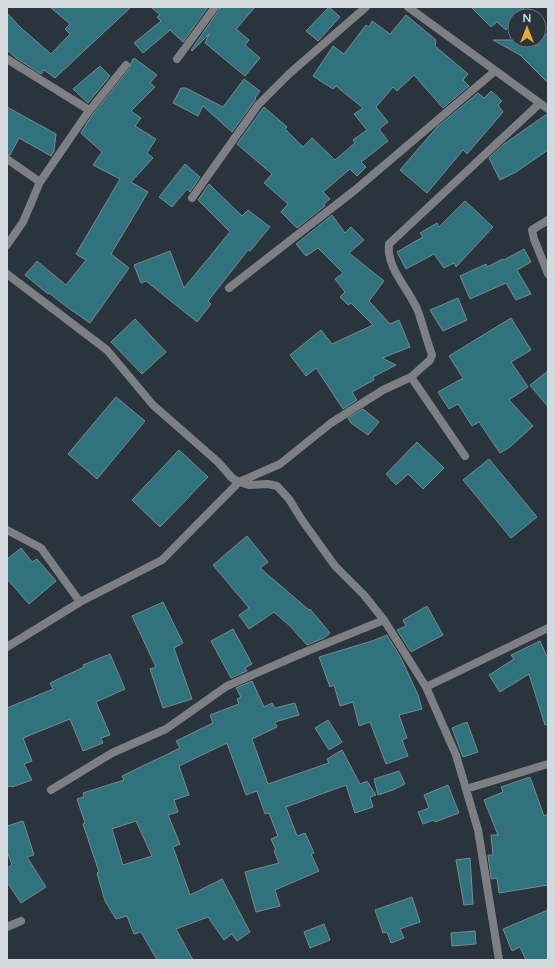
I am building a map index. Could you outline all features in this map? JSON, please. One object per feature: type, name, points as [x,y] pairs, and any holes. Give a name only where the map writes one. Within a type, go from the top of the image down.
[{"type":"street","points":[[177,59],[215,7]]},
{"type":"street","points":[[192,198],[258,105],[290,73],[366,7]]},
{"type":"street","points":[[408,7],[539,104],[548,109]]},
{"type":"street","points":[[7,59],[89,110]]},
{"type":"street","points":[[7,245],[23,222],[40,182],[89,110],[126,65]]},
{"type":"street","points":[[229,288],[355,190],[494,71]]},
{"type":"street","points":[[7,647],[80,602],[162,560],[239,482],[280,464],[331,423],[383,390],[411,377],[430,360],[432,355],[417,310],[391,261],[388,252],[389,244],[539,104]]},
{"type":"street","points":[[7,159],[40,182]]},
{"type":"street","points":[[548,220],[532,230],[548,274]]},
{"type":"street","points":[[7,274],[107,350],[153,405],[218,462],[232,478],[249,485],[268,484],[277,486],[289,499],[335,566],[364,595],[384,620],[426,687],[456,755],[478,830],[499,960]]},
{"type":"street","points":[[411,377],[465,456]]},
{"type":"street","points":[[7,530],[40,548],[80,602]]},
{"type":"street","points":[[51,790],[112,753],[166,729],[227,686],[384,620]]},
{"type":"street","points":[[426,687],[548,628]]},
{"type":"street","points":[[466,789],[548,764]]},
{"type":"street","points":[[7,928],[21,921]]},
{"type":"building","points":[[50,7],[131,7],[55,78],[44,70],[41,74],[16,58],[7,50],[7,13],[20,27],[51,54],[70,34],[65,29],[70,24]]},
{"type":"building","points":[[151,7],[208,7],[183,42],[170,30],[143,53],[134,43],[161,21],[157,17],[160,15]]},
{"type":"building","points":[[220,7],[255,7],[236,29],[249,40],[245,45],[260,58],[245,76],[205,43],[209,34],[192,51],[191,50]]},
{"type":"building","points":[[329,7],[340,17],[318,41],[306,31]]},
{"type":"building","points":[[471,7],[525,7],[507,8],[506,30],[497,22],[491,27]]},
{"type":"building","points":[[406,15],[436,40],[435,46],[468,74],[463,80],[469,86],[443,108],[414,75],[397,91],[393,87],[376,107],[388,122],[379,129],[388,141],[361,162],[366,167],[357,176],[350,169],[323,192],[330,199],[324,204],[325,206],[297,228],[281,212],[288,204],[264,183],[272,174],[237,144],[264,107],[287,127],[285,129],[303,147],[312,138],[335,160],[355,143],[353,140],[367,130],[354,114],[363,108],[336,86],[333,89],[313,76],[333,46],[344,54],[366,25],[369,27],[372,21],[390,34]]},
{"type":"building","points":[[548,32],[548,83],[520,55],[507,48],[547,48]]},
{"type":"building","points":[[493,40],[507,40],[507,48]]},
{"type":"building","points":[[134,58],[157,75],[150,83],[155,87],[131,111],[141,118],[135,126],[156,139],[147,153],[153,158],[131,182],[148,192],[111,254],[129,268],[90,323],[49,293],[48,294],[25,275],[37,261],[66,285],[86,260],[76,254],[120,179],[93,165],[102,152],[81,133],[90,118],[130,68]]},
{"type":"building","points":[[100,66],[110,76],[88,103],[73,89]]},
{"type":"building","points":[[244,79],[260,91],[255,98],[256,99],[232,132],[203,106],[198,116],[173,103],[181,88],[186,88],[223,107]]},
{"type":"building","points":[[491,91],[502,101],[498,105],[503,112],[467,154],[463,150],[427,193],[400,170],[437,127],[478,93],[484,98]]},
{"type":"building","points":[[7,107],[56,134],[54,151],[51,156],[19,138],[10,155],[7,154]]},
{"type":"building","points":[[547,114],[548,150],[516,172],[500,180],[489,158],[504,144]]},
{"type":"building","points":[[185,164],[200,177],[190,192],[187,189],[172,207],[159,197]]},
{"type":"building","points":[[209,184],[242,216],[248,210],[270,227],[250,251],[248,250],[208,301],[211,304],[197,322],[146,281],[141,283],[134,265],[170,251],[184,288],[230,232],[198,200]]},
{"type":"building","points":[[465,201],[493,227],[456,267],[454,263],[444,268],[434,254],[406,269],[397,252],[423,237],[420,233],[437,223],[439,227]]},
{"type":"building","points":[[332,215],[345,233],[351,227],[364,240],[349,253],[384,281],[369,301],[390,324],[399,320],[410,347],[382,358],[396,365],[373,377],[374,380],[352,392],[357,400],[343,409],[316,368],[306,376],[290,355],[321,330],[332,344],[373,325],[351,303],[348,305],[340,297],[345,292],[335,279],[343,273],[318,248],[306,256],[296,244]]},
{"type":"building","points":[[524,249],[531,262],[517,270],[531,294],[516,300],[506,283],[470,299],[460,276],[486,264],[487,267],[503,259],[504,260]]},
{"type":"building","points":[[458,298],[467,320],[443,331],[430,310]]},
{"type":"building","points":[[511,318],[531,350],[511,362],[528,387],[509,400],[533,426],[510,447],[500,453],[479,422],[472,426],[458,404],[449,409],[438,392],[463,378],[449,356]]},
{"type":"building","points":[[135,319],[166,352],[142,374],[111,342]]},
{"type":"building","points":[[548,371],[548,407],[530,385]]},
{"type":"building","points":[[116,397],[145,421],[97,479],[68,454]]},
{"type":"building","points":[[363,409],[379,422],[368,435],[351,423],[348,418]]},
{"type":"building","points":[[417,442],[444,468],[423,489],[408,474],[396,485],[386,474]]},
{"type":"building","points":[[179,450],[208,477],[160,527],[132,500]]},
{"type":"building","points":[[489,459],[537,517],[511,538],[463,480]]},
{"type":"building","points":[[247,536],[268,562],[260,568],[309,610],[310,609],[330,633],[324,638],[307,645],[290,626],[274,612],[249,629],[239,615],[249,608],[213,565]]},
{"type":"building","points":[[21,548],[32,562],[37,559],[56,581],[29,604],[7,579],[7,559]]},
{"type":"building","points":[[163,602],[183,643],[174,648],[192,699],[163,708],[150,669],[156,667],[132,616]]},
{"type":"building","points":[[427,606],[443,635],[411,652],[397,630],[406,626],[403,620]]},
{"type":"building","points":[[233,629],[252,664],[245,668],[247,671],[231,678],[211,641]]},
{"type":"building","points":[[387,635],[401,658],[418,695],[422,709],[399,715],[407,738],[402,740],[408,756],[386,764],[370,722],[359,726],[353,702],[340,706],[334,685],[330,687],[319,657]]},
{"type":"building","points":[[540,641],[548,659],[548,724],[545,725],[529,674],[500,692],[489,675],[514,659],[511,655]]},
{"type":"building","points":[[110,654],[125,689],[96,702],[110,735],[101,738],[103,743],[83,751],[70,719],[23,738],[32,761],[24,764],[32,780],[12,787],[7,787],[7,708],[53,689],[50,683],[84,667],[83,665]]},
{"type":"building","points":[[252,681],[264,707],[272,703],[275,708],[295,703],[299,715],[275,722],[277,727],[252,739],[268,784],[329,763],[327,759],[342,750],[360,784],[367,781],[376,795],[370,797],[373,807],[355,813],[346,785],[286,807],[297,836],[305,833],[314,853],[311,854],[319,871],[275,890],[280,906],[256,912],[245,872],[279,863],[274,851],[276,850],[271,839],[278,836],[269,813],[265,814],[257,791],[246,795],[227,743],[179,766],[189,795],[174,800],[178,812],[168,815],[180,844],[173,847],[190,895],[222,879],[250,932],[237,941],[232,934],[224,940],[208,917],[176,929],[193,960],[157,960],[141,932],[134,934],[127,916],[116,919],[105,901],[97,873],[99,872],[83,824],[85,823],[77,799],[84,797],[83,793],[124,780],[122,776],[180,748],[176,741],[213,723],[210,715],[239,704],[237,699],[241,697],[236,688]],"holes":[[[136,821],[152,856],[123,865],[112,829]]]},
{"type":"building","points":[[328,720],[342,742],[329,750],[315,728]]},
{"type":"building","points":[[467,722],[478,752],[463,757],[452,728]]},
{"type":"building","points":[[399,771],[405,784],[378,795],[374,779]]},
{"type":"building","points":[[530,777],[544,816],[548,814],[548,885],[499,893],[497,878],[491,879],[488,855],[493,855],[491,835],[498,835],[484,800],[503,792],[501,787]]},
{"type":"building","points":[[448,785],[459,813],[435,822],[434,820],[423,824],[418,812],[429,808],[424,795]]},
{"type":"building","points":[[23,821],[34,855],[27,857],[46,887],[21,903],[7,882],[7,868],[12,865],[7,851],[7,826]]},
{"type":"building","points":[[470,858],[473,904],[464,905],[456,860]]},
{"type":"building","points":[[412,897],[420,922],[400,929],[404,938],[391,943],[387,932],[383,933],[375,910]]},
{"type":"building","points":[[548,910],[548,960],[526,960],[520,947],[512,951],[503,929]]},
{"type":"building","points":[[324,924],[330,940],[310,948],[304,932]]},
{"type":"building","points":[[475,931],[476,944],[452,946],[451,933]]}]
